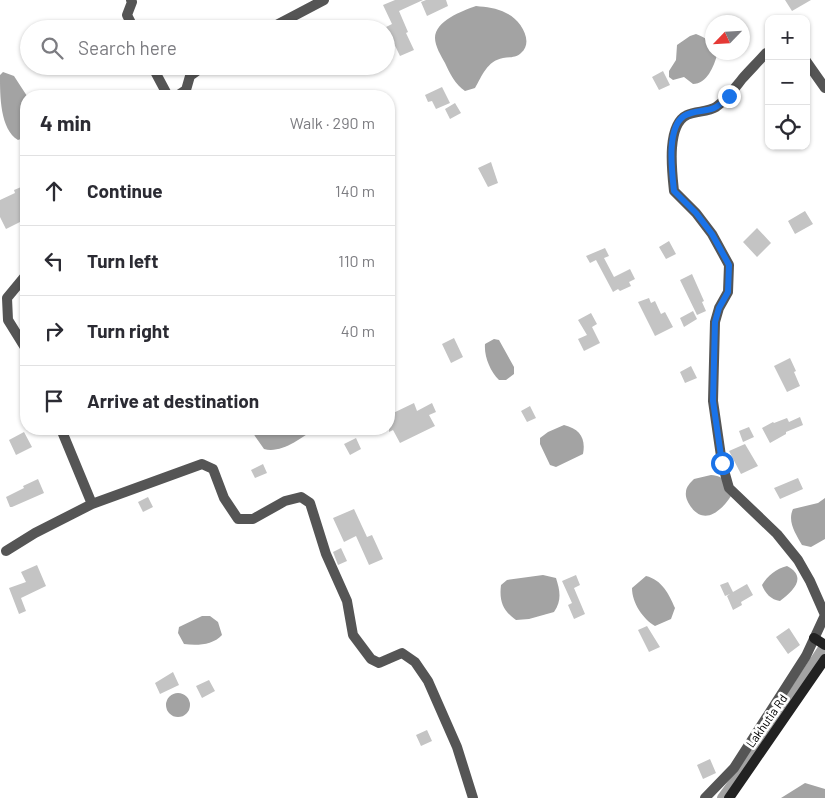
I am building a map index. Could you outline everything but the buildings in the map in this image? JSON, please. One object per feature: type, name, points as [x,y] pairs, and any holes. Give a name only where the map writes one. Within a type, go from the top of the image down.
[{"type":"street","points":[[130,20],[127,14],[132,2],[131,0]]},
{"type":"street","points":[[286,20],[324,0]]},
{"type":"street","points":[[705,798],[734,768],[806,656],[825,615],[810,581],[798,560],[777,534],[729,488],[722,463],[713,401],[715,322],[719,308],[728,292],[729,265],[712,234],[674,191],[671,161],[674,131],[677,124],[684,116],[714,108],[729,96],[765,54]]},
{"type":"street","points":[[810,67],[825,88]]},
{"type":"street","points":[[157,75],[165,90]]},
{"type":"street","points":[[186,90],[191,75]]},
{"type":"street","points":[[20,282],[7,298],[8,320],[20,339]]},
{"type":"street","points":[[64,435],[92,504]]},
{"type":"street","points":[[6,551],[35,533],[92,504],[202,464],[214,469],[224,498],[238,519],[253,518],[285,501],[301,497],[310,503],[326,554],[347,601],[353,635],[371,659],[379,663],[402,653],[415,662],[428,681],[474,798]]},
{"type":"street","points":[[814,638],[825,645]]},
{"type":"street","name":"Lakhutia Rd","points":[[729,798],[825,659]]},
{"type":"shaded area","points":[[476,6],[503,11],[511,16],[524,30],[526,42],[525,48],[519,55],[493,62],[475,88],[465,91],[451,75],[438,51],[435,38],[436,32],[444,22]]},
{"type":"shaded area","points":[[696,34],[705,38],[705,60],[715,60],[706,78],[693,84],[684,77],[673,80],[669,77],[669,71],[676,60],[677,45]]},
{"type":"shaded area","points":[[3,72],[14,76],[23,90],[20,90],[20,139],[18,140],[12,135],[4,120],[0,92],[0,75]]},
{"type":"shaded area","points":[[494,339],[499,340],[514,367],[514,374],[506,380],[499,380],[490,368],[487,358],[485,344]]},
{"type":"shaded area","points":[[564,425],[574,429],[581,435],[584,443],[583,454],[556,467],[550,465],[540,444],[540,438]]},
{"type":"shaded area","points":[[254,435],[306,435],[284,447],[270,450],[264,449]]},
{"type":"shaded area","points":[[711,475],[723,479],[731,496],[718,511],[707,516],[696,513],[686,498],[686,490],[694,479]]},
{"type":"shaded area","points":[[825,498],[825,539],[811,547],[802,545],[791,519],[793,509],[818,503]]},
{"type":"shaded area","points":[[787,566],[797,575],[796,584],[780,601],[769,596],[762,585],[773,573]]},
{"type":"shaded area","points":[[543,575],[556,578],[560,595],[554,612],[529,619],[516,620],[503,605],[501,585],[507,580]]},
{"type":"shaded area","points":[[646,576],[661,584],[675,608],[671,619],[655,626],[639,610],[632,594],[632,588]]},
{"type":"shaded area","points":[[202,616],[210,616],[218,622],[222,635],[214,641],[204,644],[184,644],[178,633],[179,627]]},
{"type":"shaded area","points":[[178,693],[187,696],[190,705],[187,714],[178,717],[169,714],[166,705],[169,696]]},
{"type":"shaded area","points":[[805,783],[825,789],[825,798],[781,798]]},
{"type":"waterway","points":[[722,798],[749,761],[825,645]]},
{"type":"route","points":[[722,463],[713,401],[715,322],[719,308],[728,292],[729,265],[712,234],[696,213],[674,191],[671,161],[674,131],[684,116],[714,108],[729,96]]}]
